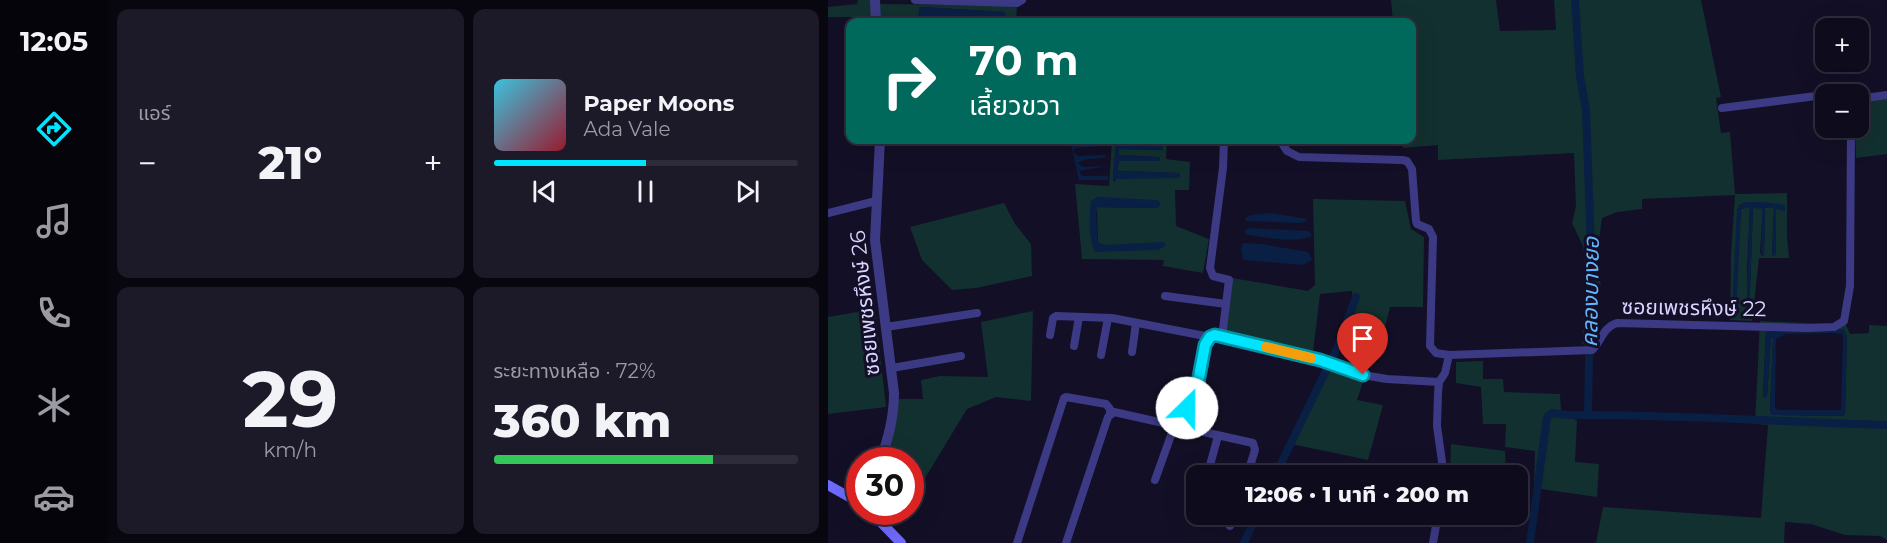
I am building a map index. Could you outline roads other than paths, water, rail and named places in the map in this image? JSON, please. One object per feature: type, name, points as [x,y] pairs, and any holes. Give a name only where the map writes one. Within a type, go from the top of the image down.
[{"type":"main road","points":[[828,485],[846,495]]},
{"type":"main road","points":[[884,525],[901,543]]},
{"type":"street","points":[[875,0],[876,18]]},
{"type":"street","points":[[915,0],[1017,3],[1022,0]]},
{"type":"street","points":[[1869,97],[1887,95]]},
{"type":"street","points":[[1722,108],[1815,96]]},
{"type":"street","name":"ซอยเพชรหึงษ์ 22","points":[[1449,355],[1588,350],[1598,345],[1609,326],[1617,323],[1834,327],[1844,321],[1850,286],[1851,138]]},
{"type":"street","name":"ซอยเพชรหึงษ์ 26","points":[[880,144],[875,240],[892,368],[894,412],[884,447]]},
{"type":"street","points":[[1222,337],[1229,280],[1213,276],[1210,268],[1223,168],[1224,144]]},
{"type":"street","points":[[1283,144],[1287,151],[1299,157],[1402,160],[1410,164],[1417,224],[1429,229],[1433,237],[1430,346],[1436,353],[1449,355],[1445,373],[1439,382],[1437,426],[1442,465]]},
{"type":"street","points":[[828,213],[876,201]]},
{"type":"street","points":[[1165,296],[1226,303]]},
{"type":"street","points":[[886,327],[977,314]]},
{"type":"street","points":[[1074,346],[1079,317]]},
{"type":"street","points":[[1050,335],[1053,318],[1108,318],[1210,337],[1222,337],[1320,360],[1363,375],[1439,382]]},
{"type":"street","points":[[1101,355],[1108,318]]},
{"type":"street","points":[[1132,352],[1136,323]]},
{"type":"street","points":[[1155,480],[1197,388],[1205,345],[1210,337]]},
{"type":"street","points":[[892,368],[961,356]]},
{"type":"street","points":[[1017,543],[1064,398],[1106,404],[1109,406],[1110,414]]},
{"type":"street","points":[[1066,543],[1107,417],[1114,412],[1252,443],[1255,450],[1250,465]]},
{"type":"street","points":[[1210,465],[1218,436]]},
{"type":"street","points":[[1433,543],[1436,525]]},
{"type":"water","points":[[920,7],[1005,12],[1005,18],[918,18]]},
{"type":"water","points":[[1071,144],[1104,144],[1105,146],[1076,148],[1073,152],[1078,156],[1105,155],[1106,157],[1078,163],[1083,167],[1108,166],[1079,171],[1082,176],[1108,176],[1108,180],[1079,180]]},
{"type":"water","points":[[1116,144],[1163,146],[1163,150],[1119,149],[1119,155],[1160,157],[1160,161],[1119,161],[1117,171],[1180,173],[1180,178],[1117,179],[1114,182]]},
{"type":"water","points":[[1098,197],[1158,200],[1161,205],[1157,208],[1098,207],[1096,213],[1098,243],[1104,245],[1164,242],[1166,246],[1158,250],[1095,252],[1090,234],[1090,214],[1091,201]]},
{"type":"water","points":[[1744,202],[1784,205],[1785,211],[1776,209],[1776,255],[1772,256],[1774,209],[1765,208],[1764,256],[1761,256],[1762,209],[1753,208],[1749,316],[1746,316],[1750,207],[1741,209],[1736,312],[1732,311],[1737,209]]},
{"type":"water","points":[[1271,213],[1307,219],[1306,222],[1299,223],[1246,221],[1245,218],[1251,215]]},
{"type":"water","points":[[1248,228],[1309,231],[1312,236],[1288,240],[1247,235],[1244,231]]},
{"type":"water","points":[[1243,243],[1308,252],[1312,260],[1303,265],[1243,260],[1241,248]]},
{"type":"water","points":[[1843,329],[1847,336],[1845,414],[1842,416],[1772,415],[1770,410],[1773,339],[1771,337],[1767,396],[1765,398],[1763,395],[1766,332],[1768,330]],"holes":[[[1786,334],[1842,334],[1841,410],[1779,410],[1775,408],[1776,339]]]},
{"type":"waterway","name":"คลองบางยอ","points":[[1575,0],[1580,76],[1586,110],[1591,251],[1588,414]]},
{"type":"waterway","points":[[1280,465],[1338,346],[1356,297]]},
{"type":"waterway","points":[[1530,543],[1547,417],[1552,413],[1887,425]]},
{"type":"waterway","points":[[1244,543],[1252,525]]}]
